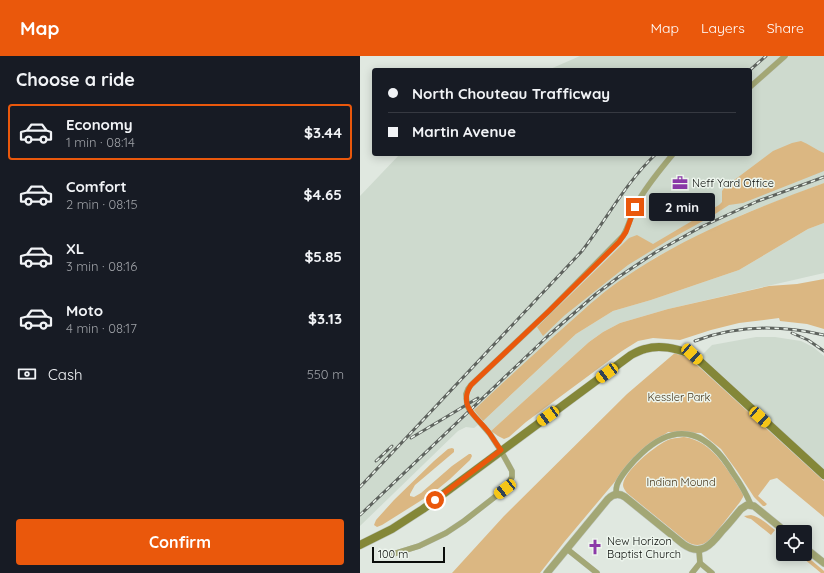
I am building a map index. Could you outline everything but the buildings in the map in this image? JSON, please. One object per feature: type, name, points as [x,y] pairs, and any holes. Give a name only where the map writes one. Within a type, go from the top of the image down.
[{"type":"main road","points":[[360,545],[392,529],[422,509],[630,355],[645,349],[659,346],[675,348],[692,354],[824,475]]},
{"type":"street","points":[[752,85],[785,56]]},
{"type":"street","points":[[390,555],[419,546],[446,533],[505,489],[512,477],[512,471],[501,450],[490,434],[470,411],[467,405],[466,394],[471,385],[619,242],[626,232],[635,207],[652,179],[671,156]]},
{"type":"street","points":[[616,494],[617,485],[635,460],[654,444],[671,435],[692,435],[703,439],[714,448],[730,468],[751,505]]},
{"type":"street","points":[[547,573],[610,496],[616,494],[625,497],[690,549],[698,550],[707,548],[741,509],[747,505],[757,508],[778,525]]},
{"type":"street","points":[[567,549],[597,573]]},
{"type":"street","points":[[698,550],[700,563],[712,573]]},
{"type":"street","points":[[812,554],[824,563]]},
{"type":"street","points":[[692,573],[700,563]]},
{"type":"shaded area","points":[[580,56],[824,56],[824,183],[744,214],[654,258],[483,421],[474,428],[466,427],[458,431],[360,526],[360,196],[398,156],[752,156],[752,68],[553,68]]},
{"type":"shaded area","points":[[824,223],[824,273],[668,309],[620,323],[603,332],[589,342],[491,431],[483,421],[576,334],[613,311],[651,300],[739,270],[808,229]]},
{"type":"shaded area","points":[[756,337],[775,337],[801,341],[813,347],[824,356],[824,470],[701,356],[712,345]]},
{"type":"green space","points":[[801,141],[824,153],[824,171],[743,203],[729,205],[667,241],[628,265],[565,315],[543,336],[537,327],[629,238],[637,235],[653,244],[719,205],[722,202],[722,191],[725,187],[773,151]]},
{"type":"green space","points":[[824,183],[824,223],[808,229],[739,270],[651,300],[613,311],[576,334],[483,421],[474,410],[590,304],[612,286],[650,261],[722,224],[773,202]]},
{"type":"green space","points":[[824,279],[824,329],[807,324],[780,321],[779,318],[739,323],[680,340],[653,338],[638,341],[622,351],[526,422],[509,437],[504,439],[491,431],[589,342],[603,332],[620,323],[668,309],[769,286],[797,284]]},
{"type":"green space","name":"Kessler Park","points":[[676,352],[686,355],[824,481],[824,517],[777,478],[770,480],[758,496],[767,504],[763,506],[754,497],[721,449],[701,433],[668,432],[639,453],[540,573],[452,573],[504,516],[627,394]]},
{"type":"green space","name":"Indian Mound","points":[[684,437],[703,444],[719,458],[743,493],[743,497],[740,502],[711,539],[699,545],[686,541],[627,493],[623,486],[628,473],[647,454],[668,440]]},
{"type":"green space","points":[[448,449],[454,449],[454,452],[415,485],[410,496],[414,497],[421,493],[452,466],[471,454],[472,456],[470,460],[433,493],[382,525],[377,527],[374,525],[376,520],[394,500],[434,461]]},
{"type":"green space","points":[[751,515],[760,519],[775,530],[771,535],[751,519],[744,516]]},
{"type":"green space","points":[[806,561],[812,561],[824,571],[824,573],[821,573]]},
{"type":"railway","points":[[752,68],[766,56]]},
{"type":"railway","points":[[360,487],[582,251],[635,176],[654,156]]},
{"type":"railway","points":[[360,515],[549,335],[596,294],[620,276],[656,252],[701,227],[758,201],[824,177]]},
{"type":"railway","points":[[695,341],[727,332],[759,328],[792,329],[824,335]]},
{"type":"railway","points":[[792,333],[808,340],[824,351]]},
{"type":"railway","points":[[411,438],[478,398]]},
{"type":"railway","points":[[376,461],[392,446]]},
{"type":"place","name":"Neff Yard Office","points":[[680,183]]},
{"type":"place","name":"New Horizon Baptist Church","points":[[595,547]]},
{"type":"route","points":[[435,500],[501,450],[490,434],[470,411],[467,405],[466,394],[471,385],[619,242],[629,226],[635,207]]}]
